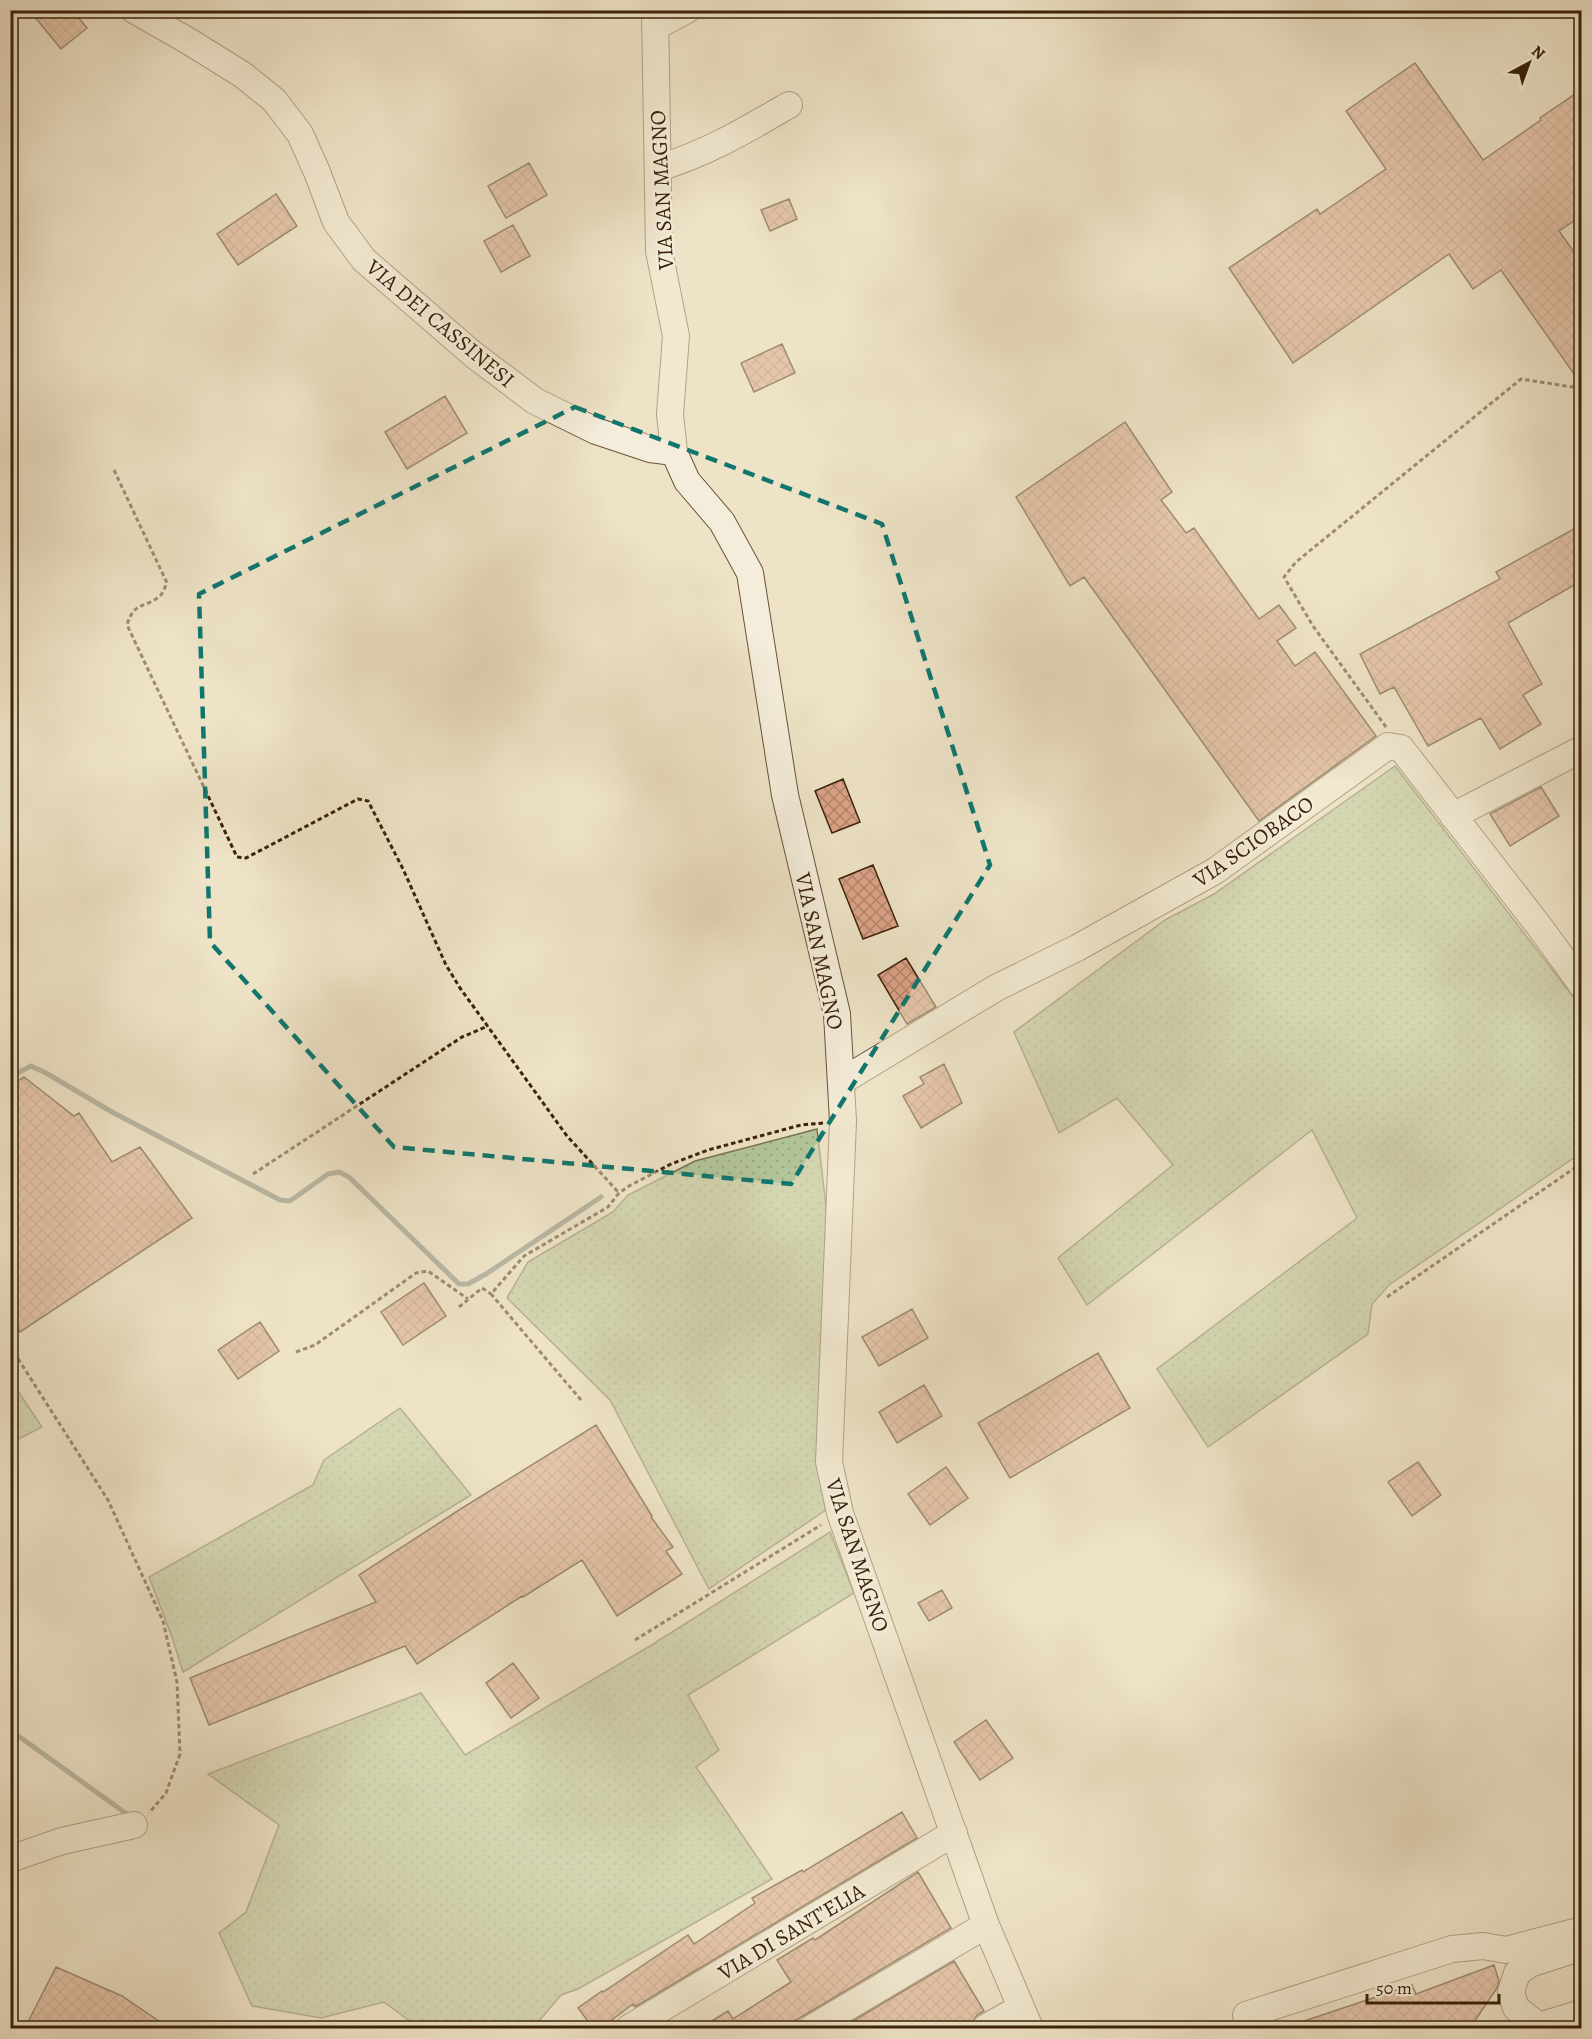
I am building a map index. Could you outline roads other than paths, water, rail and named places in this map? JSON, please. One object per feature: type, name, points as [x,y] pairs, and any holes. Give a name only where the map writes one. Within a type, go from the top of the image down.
[{"type":"street","name":"VIA DEI CASSINESI","points":[[134,10],[243,75],[274,100],[300,134],[336,222],[364,260],[474,356],[535,401],[596,431],[650,449],[674,452]]},
{"type":"street","points":[[655,19],[687,10]]},
{"type":"street","name":"VIA SAN MAGNO","points":[[655,19],[659,251],[676,336],[670,414],[674,452],[687,482],[722,522],[750,573],[785,795],[837,1014],[843,1121],[828,1462],[840,1514],[986,1925],[1025,2018]]},
{"type":"street","points":[[658,168],[688,159],[789,105]]},
{"type":"street","name":"VIA SCIOBACO","points":[[842,1081],[996,988],[1077,948],[1215,871],[1388,746],[1401,748],[1453,816]]},
{"type":"street","points":[[1581,749],[1453,816],[1539,926],[1581,985]]},
{"type":"street","points":[[10,1859],[62,1841],[139,1821]]},
{"type":"street","name":"VIA DI SANT'ELIA","points":[[629,2028],[954,1833]]},
{"type":"street","points":[[813,2028],[986,1925]]},
{"type":"street","points":[[1248,2028],[1246,2015],[1452,1949],[1483,1946],[1506,1950],[1581,1930]]},
{"type":"street","points":[[1581,1947],[1530,1964],[1517,1973],[1511,1992],[1516,2008],[1539,2026],[1581,2013]]},
{"type":"street","points":[[985,2028],[1025,2018]]},
{"type":"waterway","points":[[10,1077],[31,1066],[112,1112],[280,1200],[290,1201],[328,1174],[339,1172],[349,1177],[459,1284],[468,1284],[486,1274],[601,1197]]},
{"type":"waterway","points":[[10,1730],[131,1817]]}]
